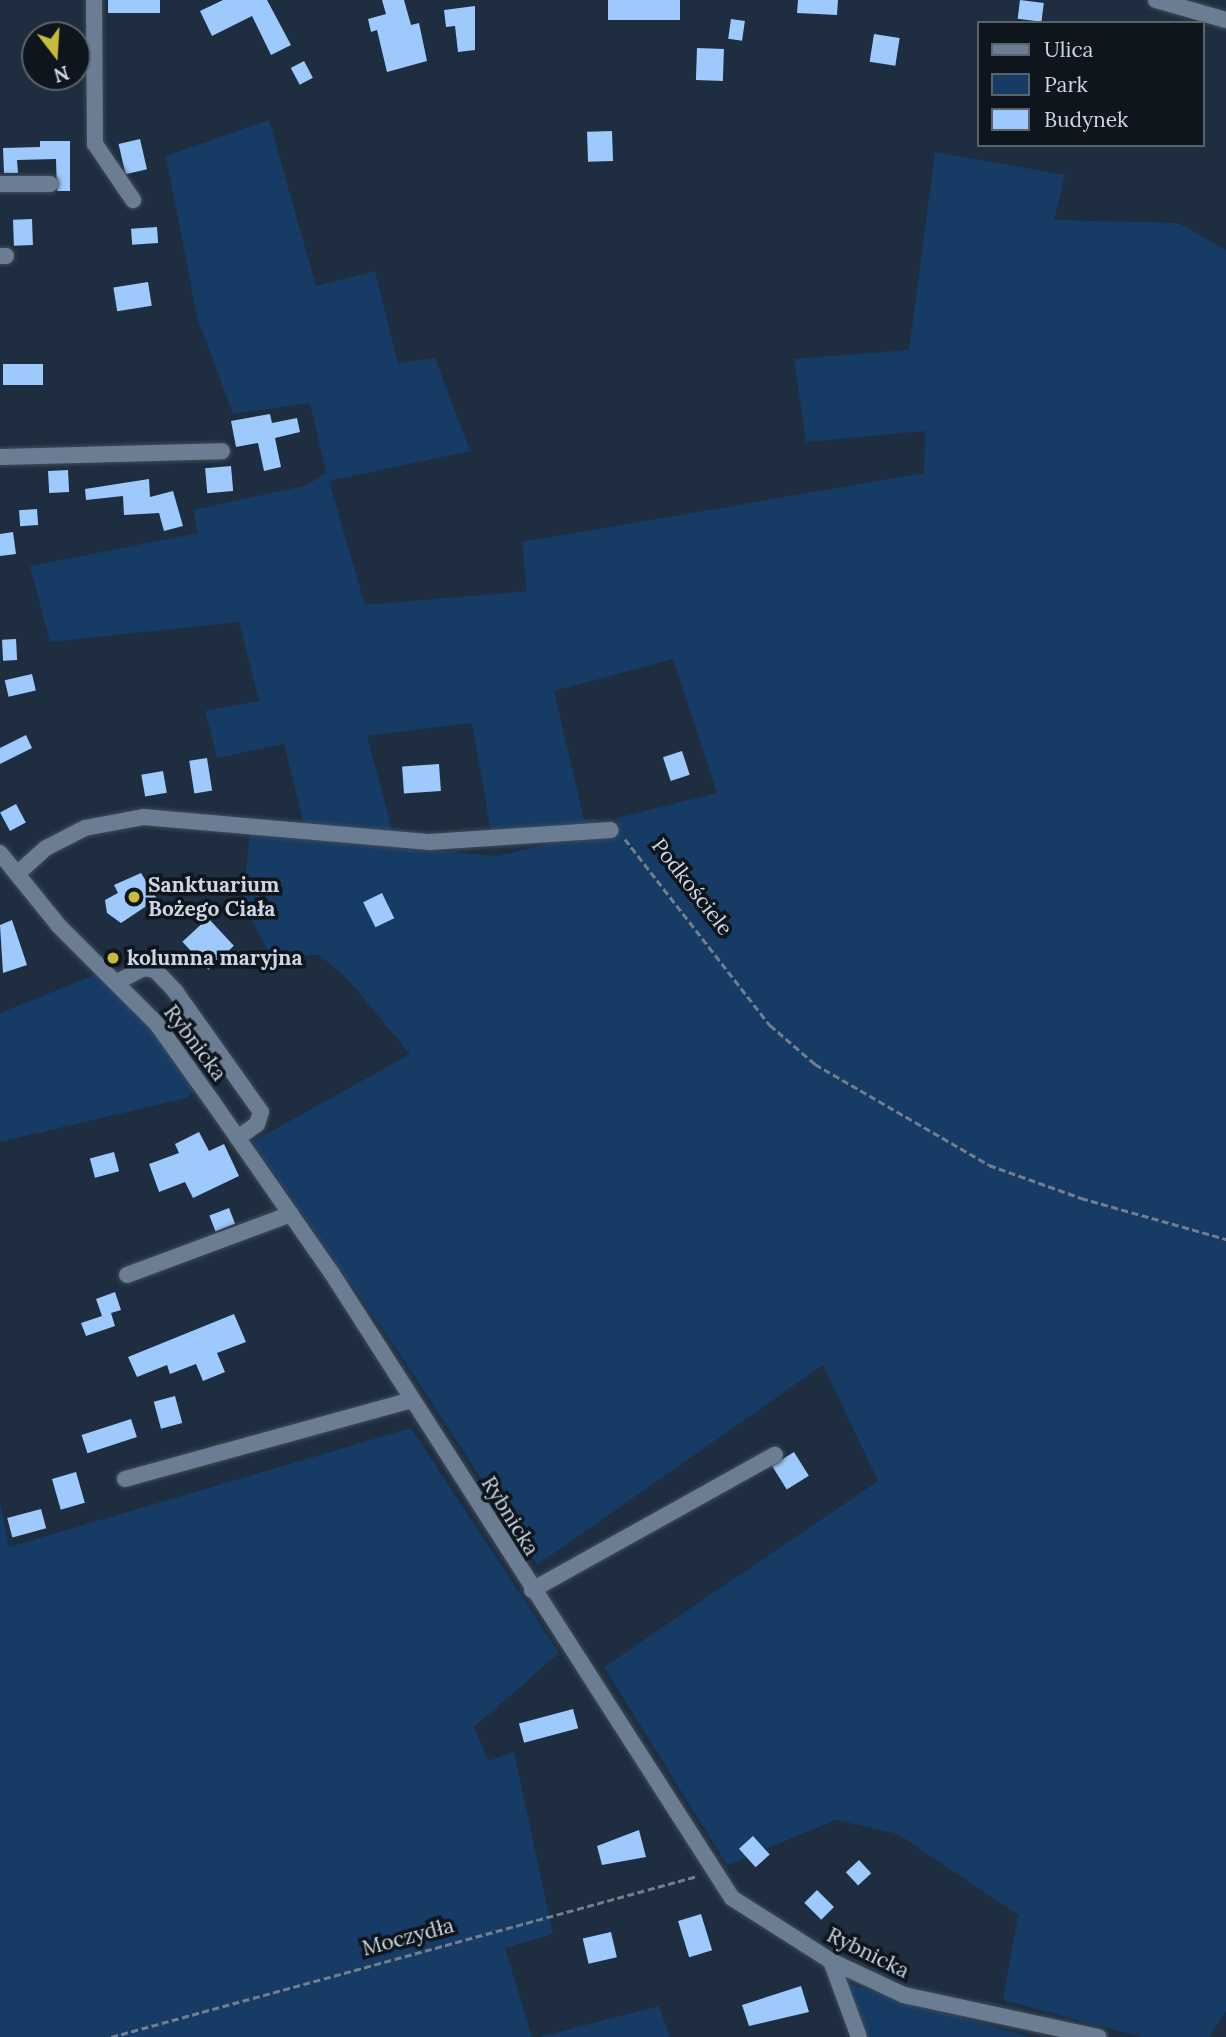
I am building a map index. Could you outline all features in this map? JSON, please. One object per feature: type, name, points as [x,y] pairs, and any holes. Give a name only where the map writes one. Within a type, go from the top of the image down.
[{"type":"street","points":[[94,0],[95,144],[133,200]]},
{"type":"street","points":[[1156,0],[1226,20]]},
{"type":"street","points":[[0,184],[50,184]]},
{"type":"street","points":[[0,457],[222,451]]},
{"type":"street","points":[[17,874],[46,848],[85,828],[143,817],[430,842],[611,830]]},
{"type":"street","name":"Rybnicka","points":[[0,853],[82,950],[119,981],[238,1138],[291,1214],[732,1898],[831,1961],[904,1995],[1099,2037]]},
{"type":"street","points":[[119,981],[143,968],[155,970],[175,991],[261,1112],[257,1124],[238,1138]]},
{"type":"street","points":[[127,1275],[291,1214]]},
{"type":"street","points":[[125,1479],[412,1401]]},
{"type":"street","points":[[532,1590],[775,1455]]},
{"type":"street","points":[[831,1961],[859,2037]]},
{"type":"path","name":"Podkościele","points":[[611,830],[645,858],[770,1025],[815,1064],[989,1165],[1081,1198],[1226,1239]]},
{"type":"path","name":"Moczydła","points":[[111,2037],[714,1872]]},
{"type":"green space","points":[[269,120],[316,286],[375,271],[398,363],[435,358],[470,451],[329,481],[365,605],[527,591],[522,542],[924,473],[925,431],[806,442],[794,359],[909,350],[935,152],[1065,175],[1054,220],[1178,223],[1226,250],[1226,2011],[1209,2037],[1141,2037],[1003,2000],[1018,1915],[898,1834],[836,1820],[727,1865],[604,1667],[878,1481],[823,1365],[537,1565],[404,1360],[252,1142],[410,1054],[346,977],[319,955],[272,957],[242,904],[250,834],[497,856],[617,827],[617,818],[717,793],[673,659],[554,691],[584,819],[600,819],[590,824],[492,838],[472,723],[367,736],[392,829],[446,835],[304,825],[284,744],[217,758],[205,711],[259,701],[239,622],[50,642],[30,566],[198,533],[193,510],[308,485],[326,472],[310,403],[233,414],[197,317],[166,156]]},
{"type":"green space","points":[[99,973],[116,984],[199,1089],[186,1098],[0,1142],[0,1013]]},
{"type":"green space","points":[[411,1428],[559,1653],[474,1727],[488,1761],[514,1752],[553,1934],[505,1948],[532,2037],[0,2037],[0,1503],[9,1547]]},
{"type":"green space","points":[[845,1983],[1030,2037],[867,2037]]},
{"type":"green space","points":[[659,2006],[670,2037],[539,2037]]},
{"type":"building","points":[[108,0],[160,0],[160,13],[108,13]]},
{"type":"building","points":[[223,0],[267,0],[291,45],[271,55],[252,16],[212,36],[200,11]]},
{"type":"building","points":[[382,0],[404,0],[411,25],[419,23],[427,61],[387,72],[377,30],[371,32],[368,19],[386,14]]},
{"type":"building","points":[[608,0],[680,0],[680,20],[608,20]]},
{"type":"building","points":[[798,0],[838,0],[837,15],[797,13]]},
{"type":"building","points":[[1020,0],[1044,3],[1042,21],[1018,19]]},
{"type":"building","points":[[475,6],[475,50],[458,52],[455,26],[446,27],[444,10]]},
{"type":"building","points":[[731,19],[745,21],[742,41],[728,39]]},
{"type":"building","points":[[874,34],[900,38],[895,66],[870,62]]},
{"type":"building","points":[[697,48],[724,49],[723,81],[696,80]]},
{"type":"building","points":[[304,61],[313,78],[300,85],[291,68]]},
{"type":"building","points":[[612,131],[613,161],[588,162],[587,132]]},
{"type":"building","points":[[140,139],[147,169],[126,174],[119,144]]},
{"type":"building","points":[[40,141],[70,141],[70,191],[57,191],[56,159],[17,160],[18,173],[4,173],[3,148],[40,147]]},
{"type":"building","points":[[32,219],[33,245],[14,246],[13,220]]},
{"type":"building","points":[[157,227],[158,243],[132,245],[131,229]]},
{"type":"building","points":[[148,282],[152,306],[117,311],[113,287]]},
{"type":"building","points":[[3,364],[43,364],[43,385],[3,385]]},
{"type":"building","points":[[270,414],[272,423],[297,418],[300,432],[275,438],[281,467],[264,471],[258,443],[236,447],[231,421]]},
{"type":"building","points":[[231,466],[233,491],[207,493],[205,468]]},
{"type":"building","points":[[68,470],[69,492],[49,493],[48,471]]},
{"type":"building","points":[[149,479],[150,497],[173,491],[183,526],[164,531],[159,513],[124,515],[123,496],[86,500],[85,489]]},
{"type":"building","points":[[37,509],[38,525],[20,526],[19,510]]},
{"type":"building","points":[[13,532],[16,554],[0,556],[0,534]]},
{"type":"building","points":[[16,639],[17,660],[3,661],[2,640]]},
{"type":"building","points":[[32,674],[36,691],[9,697],[5,680]]},
{"type":"building","points":[[26,735],[32,748],[0,764],[0,748]]},
{"type":"building","points":[[682,751],[690,775],[671,781],[663,757]]},
{"type":"building","points":[[207,758],[212,791],[194,793],[189,761]]},
{"type":"building","points":[[439,764],[441,791],[404,794],[402,767]]},
{"type":"building","points":[[163,771],[167,793],[145,796],[141,775]]},
{"type":"building","points":[[16,804],[26,823],[10,831],[0,812]]},
{"type":"building","name":"Sanktuarium Bożego Ciała","points":[[141,873],[157,899],[121,923],[107,913],[105,900],[118,893],[114,885]]},
{"type":"building","points":[[382,893],[394,918],[375,927],[363,902]]},
{"type":"building","points":[[208,918],[234,946],[208,970],[182,942]]},
{"type":"building","points":[[12,920],[27,965],[3,973],[0,925]]},
{"type":"building","points":[[199,1132],[209,1151],[224,1144],[239,1176],[193,1198],[185,1182],[159,1192],[149,1164],[179,1153],[175,1144]]},
{"type":"building","points":[[114,1152],[119,1171],[95,1178],[90,1158]]},
{"type":"building","points":[[229,1208],[235,1224],[215,1231],[209,1216]]},
{"type":"building","points":[[115,1292],[121,1310],[111,1313],[115,1326],[86,1336],[81,1323],[102,1316],[96,1299]]},
{"type":"building","points":[[234,1314],[246,1342],[217,1353],[225,1372],[203,1381],[196,1364],[170,1374],[167,1365],[137,1377],[128,1357]]},
{"type":"building","points":[[175,1396],[182,1423],[161,1429],[154,1402]]},
{"type":"building","points":[[131,1419],[137,1437],[87,1453],[82,1435]]},
{"type":"building","points":[[794,1452],[809,1476],[787,1490],[772,1466]]},
{"type":"building","points":[[76,1472],[85,1503],[61,1510],[52,1479]]},
{"type":"building","points":[[41,1509],[46,1528],[12,1537],[7,1518]]},
{"type":"building","points":[[573,1709],[578,1728],[524,1743],[519,1723]]},
{"type":"building","points":[[639,1830],[646,1857],[602,1865],[597,1846]]},
{"type":"building","points":[[753,1836],[770,1855],[756,1867],[739,1849]]},
{"type":"building","points":[[859,1860],[871,1873],[858,1885],[846,1872]]},
{"type":"building","points":[[817,1890],[834,1907],[821,1920],[804,1903]]},
{"type":"building","points":[[701,1914],[712,1950],[689,1957],[678,1921]]},
{"type":"building","points":[[611,1932],[617,1957],[589,1964],[583,1939]]},
{"type":"building","points":[[801,1986],[809,2012],[749,2026],[742,2005]]},
{"type":"place","name":"Sanktuarium Bożego Ciała","points":[[134,897]]},
{"type":"place","name":"kolumna maryjna","points":[[113,958]]}]
